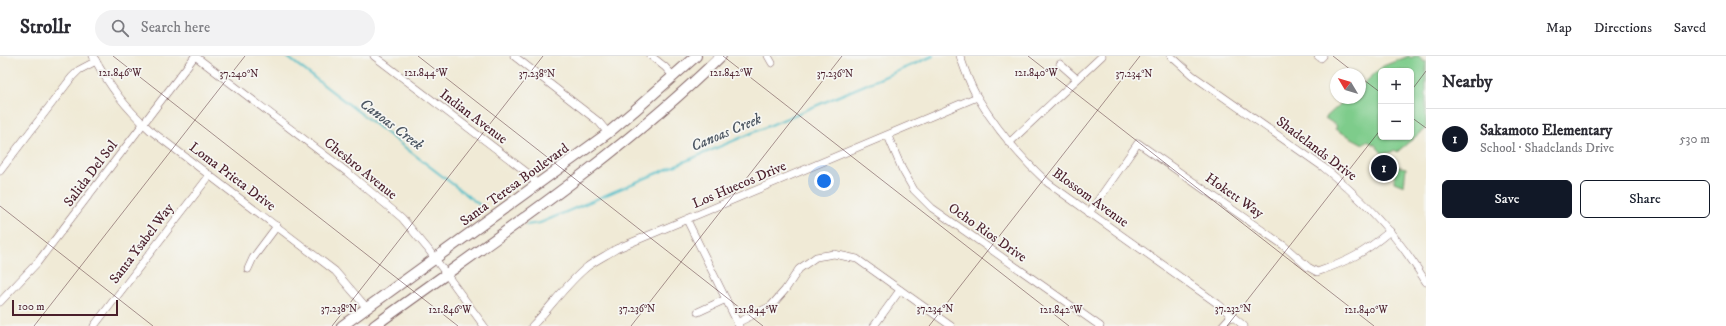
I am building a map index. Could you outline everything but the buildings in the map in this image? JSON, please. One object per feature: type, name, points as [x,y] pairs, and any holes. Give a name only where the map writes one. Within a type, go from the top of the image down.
[{"type":"main road","name":"Santa Teresa Boulevard","points":[[342,326],[608,132],[674,77],[696,56]]},
{"type":"main road","points":[[377,325],[628,140],[695,82],[721,56]]},
{"type":"street","name":"Chesbro Avenue","points":[[195,56],[347,172],[402,218],[446,273],[484,326]]},
{"type":"street","name":"Salida Del Sol","points":[[0,302],[37,263],[195,56]]},
{"type":"street","name":"Indian Avenue","points":[[374,56],[529,174],[538,184]]},
{"type":"street","points":[[514,56],[599,122],[608,132]]},
{"type":"street","points":[[651,56],[665,67],[674,77]]},
{"type":"street","points":[[768,56],[772,63]]},
{"type":"street","name":"Blossom Avenue","points":[[960,56],[977,97],[1009,143],[1048,183],[1232,315],[1244,326]]},
{"type":"street","points":[[1009,143],[1102,56]]},
{"type":"street","name":"Shadelands Drive","points":[[1171,56],[1192,75],[1338,179],[1367,204],[1414,262],[1426,282]]},
{"type":"street","points":[[1318,56],[1321,58],[1323,56]]},
{"type":"street","points":[[0,172],[72,77],[94,58]]},
{"type":"street","name":"Loma Prieta Drive","points":[[94,58],[117,96],[143,124],[335,271],[367,308]]},
{"type":"street","points":[[1060,64],[1077,79]]},
{"type":"street","name":"Los Huecos Drive","points":[[532,326],[546,312],[561,293],[587,267],[616,249],[888,136],[977,97]]},
{"type":"street","name":"Ocho Rios Drive","points":[[888,136],[902,169],[914,190],[932,208],[1100,326]]},
{"type":"street","name":"Hokett Way","points":[[1089,213],[1138,142],[1283,245],[1308,267],[1317,272],[1344,263],[1367,250],[1390,231]]},
{"type":"street","name":"Santa Ysabel Way","points":[[94,326],[210,175]]},
{"type":"street","points":[[687,220],[738,324],[771,306],[785,290],[799,269],[816,257],[834,254],[857,259],[951,326]]},
{"type":"street","points":[[248,269],[252,258],[276,226]]},
{"type":"street","points":[[874,326],[900,290]]},
{"type":"street","points":[[698,312],[726,299]]},
{"type":"street","points":[[1222,326],[1232,315]]},
{"type":"green space","points":[[1409,56],[1411,58],[1414,56],[1419,56],[1424,62],[1426,61],[1426,128],[1414,138],[1414,68],[1381,68]]},
{"type":"green space","points":[[1378,71],[1378,140],[1412,140],[1397,152],[1395,150],[1389,153],[1382,153],[1375,145],[1367,141],[1363,144],[1335,129],[1337,126],[1325,118],[1340,104],[1366,104],[1366,82]]},
{"type":"green space","points":[[1395,166],[1406,168],[1404,186],[1394,182]]},
{"type":"waterway","name":"Canoas Creek","points":[[286,56],[485,209]]},
{"type":"waterway","name":"Canoas Creek","points":[[526,225],[540,223],[933,56]]},
{"type":"place","name":"Sakamoto Elementary","points":[[1384,168]]}]
